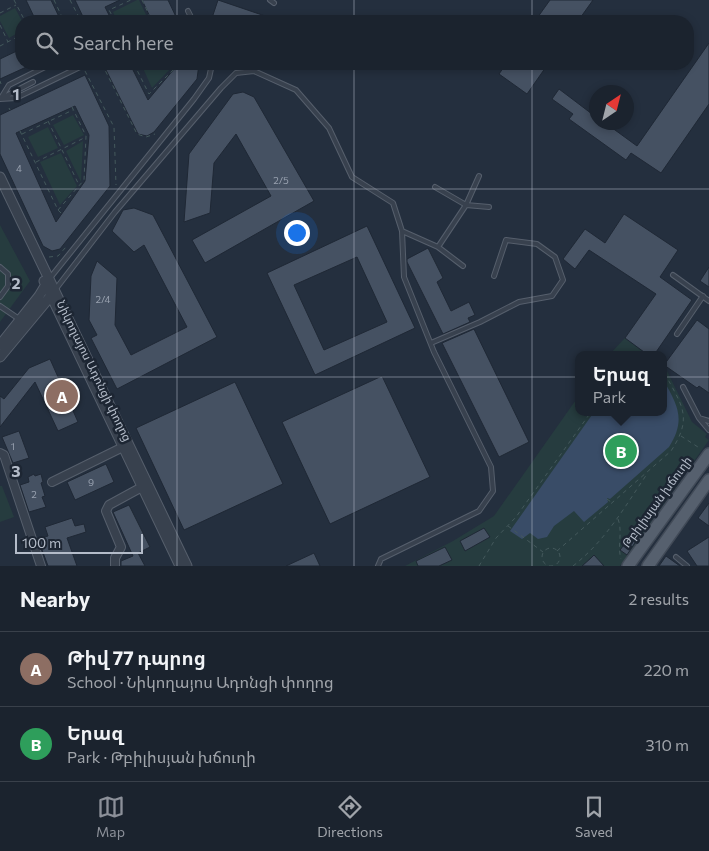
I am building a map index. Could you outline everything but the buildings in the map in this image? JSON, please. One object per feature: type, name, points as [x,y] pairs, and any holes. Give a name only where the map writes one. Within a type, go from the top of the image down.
[{"type":"main road","name":"Թբիլիսյան խճուղի","points":[[626,566],[706,453]]},
{"type":"main road","points":[[648,566],[709,480]]},
{"type":"street","name":"Նիկողայոս Ադոնցի փողոց","points":[[0,177],[123,447],[180,566]]},
{"type":"street","name":"Նիկողայոս Ադոնցի փողոց","points":[[0,189],[48,282]]},
{"type":"street","points":[[0,345],[48,282]]},
{"type":"street","name":"Նիկողայոս Ադոնցի փողոց","points":[[53,293],[187,566]]},
{"type":"street","points":[[0,357],[53,293]]},
{"type":"street","points":[[52,482],[123,447]]},
{"type":"street","points":[[0,453],[4,455],[41,566]]},
{"type":"street","points":[[115,566],[115,558],[121,547],[106,511],[109,505],[142,487]]},
{"type":"lane","points":[[270,0],[274,3]]},
{"type":"lane","points":[[188,11],[190,15]]},
{"type":"lane","points":[[0,98],[9,84],[38,70]]},
{"type":"lane","points":[[0,98],[16,98],[72,70]]},
{"type":"lane","points":[[48,282],[194,99],[209,78],[211,70]]},
{"type":"lane","points":[[53,293],[115,212],[236,73],[254,71],[296,90],[329,128],[352,177],[393,202],[402,231],[404,277],[431,343],[491,466],[493,491],[479,511],[381,559],[378,566]]},
{"type":"lane","points":[[0,98],[33,82]]},
{"type":"lane","points":[[438,247],[466,204],[479,176]]},
{"type":"lane","points":[[435,187],[466,204],[489,207]]},
{"type":"lane","points":[[402,231],[438,247],[464,266]]},
{"type":"lane","points":[[431,343],[480,322],[519,302],[552,296],[563,280],[555,257],[537,244],[506,240],[494,276]]},
{"type":"lane","points":[[0,267],[8,274],[8,286],[0,297]]},
{"type":"lane","points":[[673,275],[709,301]]},
{"type":"lane","points":[[677,334],[702,296]]},
{"type":"lane","points":[[0,306],[20,320]]},
{"type":"lane","points":[[683,387],[699,418],[708,428]]},
{"type":"lane","points":[[699,418],[709,421]]},
{"type":"lane","points":[[676,557],[687,566]]},
{"type":"path","points":[[14,0],[22,15]]},
{"type":"path","points":[[54,0],[61,15]]},
{"type":"path","points":[[70,0],[78,15]]},
{"type":"path","points":[[112,15],[110,10],[131,0]]},
{"type":"path","points":[[142,0],[149,15]]},
{"type":"path","points":[[0,13],[17,5]]},
{"type":"path","points":[[0,25],[8,42]]},
{"type":"path","points":[[0,46],[15,38]]},
{"type":"path","points":[[85,70],[114,127],[116,185]]},
{"type":"path","points":[[105,70],[137,134],[146,137],[155,134]]},
{"type":"path","points":[[137,70],[149,94],[173,70]]},
{"type":"path","points":[[58,210],[84,180],[86,136],[73,108],[21,133],[58,210],[62,214]]},
{"type":"path","points":[[48,121],[79,185]]},
{"type":"path","points":[[35,162],[86,136]]},
{"type":"path","points":[[46,258],[58,256],[69,244]]},
{"type":"path","points":[[557,551],[671,451],[681,436],[684,411],[667,378]]},
{"type":"path","points":[[479,566],[496,538],[516,517],[588,416]]},
{"type":"path","points":[[681,436],[706,453]]},
{"type":"path","points":[[573,566],[608,532],[649,471]]},
{"type":"path","points":[[607,498],[611,503]]},
{"type":"path","points":[[617,518],[620,525],[620,559],[626,566]]},
{"type":"path","points":[[509,526],[543,552]]},
{"type":"path","points":[[550,548],[557,551],[560,557],[558,563],[552,566],[546,565],[542,560],[543,552],[550,548]]},
{"type":"green space","points":[[139,0],[146,15],[114,15],[113,12]]},
{"type":"green space","points":[[15,8],[19,15],[15,15],[15,34],[9,38],[0,21],[0,16]]},
{"type":"green space","points":[[144,70],[169,70],[152,88]]},
{"type":"green space","points":[[73,115],[84,135],[64,145],[53,125]]},
{"type":"green space","points":[[48,127],[58,148],[38,157],[28,137]]},
{"type":"green space","points":[[83,141],[81,182],[66,151]]},
{"type":"green space","points":[[61,153],[77,186],[60,205],[40,162]]},
{"type":"green space","points":[[0,225],[30,281],[0,322]]},
{"type":"green space","points":[[625,338],[643,351],[613,351]]},
{"type":"green space","points":[[667,371],[692,422],[707,434],[705,437],[709,440],[620,566],[405,566],[453,541],[494,516],[575,401],[575,416],[667,416]]},
{"type":"green space","points":[[0,486],[2,486],[14,517],[0,522]]},
{"type":"water","points":[[667,387],[676,406],[679,421],[669,447],[610,499],[607,498],[608,502],[584,522],[574,511],[554,526],[547,537],[538,539],[530,533],[522,539],[510,531],[591,416],[667,416]]},
{"type":"place","name":"Թիվ 77 դպրոց","points":[[62,396]]},
{"type":"place","name":"Երազ","points":[[621,451]]}]
